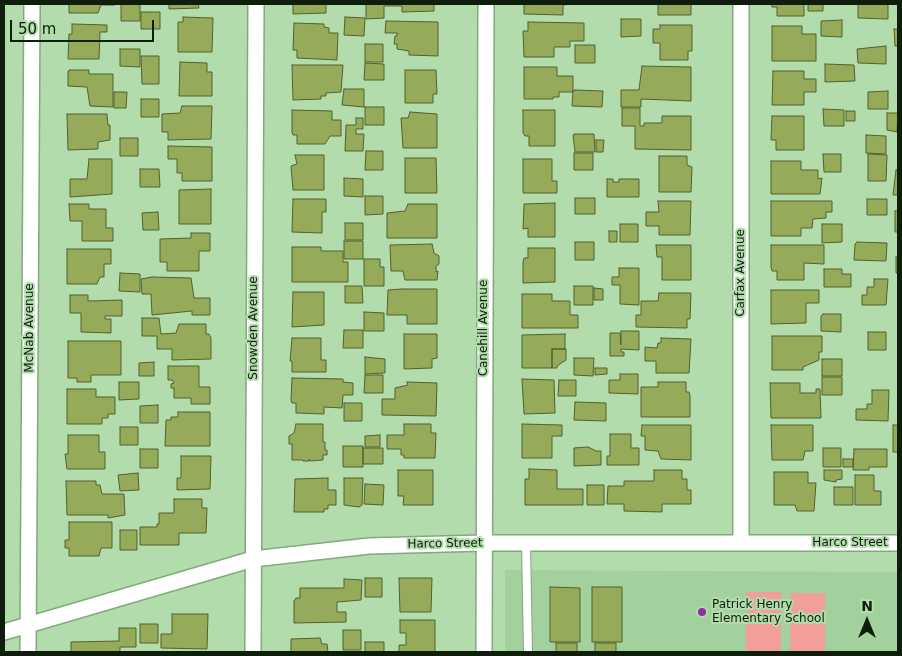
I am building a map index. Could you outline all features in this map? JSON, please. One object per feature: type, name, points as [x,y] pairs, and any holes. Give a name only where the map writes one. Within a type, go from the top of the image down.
[{"type":"street","name":"McNab Avenue","points":[[28,652],[32,4]]},
{"type":"street","name":"Snowden Avenue","points":[[253,652],[256,4]]},
{"type":"street","name":"Canehill Avenue","points":[[484,652],[486,4]]},
{"type":"street","name":"Carfax Avenue","points":[[741,4],[741,543]]},
{"type":"street","name":"Harco Street","points":[[4,632],[253,559],[369,546],[483,543],[898,543]]},
{"type":"lane","points":[[526,543],[528,652]]},
{"type":"shaded area","name":"Patrick Henry Elementary School","points":[[505,570],[898,572],[898,652],[505,652]]},
{"type":"shaded area","points":[[746,592],[781,592],[781,652],[746,652]]},
{"type":"shaded area","points":[[790,593],[825,593],[825,652],[790,652]]},
{"type":"building","points":[[69,4],[115,5],[101,5],[98,13],[69,13]]},
{"type":"building","points":[[121,4],[140,4],[140,21],[121,21]]},
{"type":"building","points":[[169,4],[198,4],[199,8],[169,9]]},
{"type":"building","points":[[293,4],[326,4],[326,13],[293,14]]},
{"type":"building","points":[[366,4],[434,4],[434,11],[402,12],[402,6],[384,6],[384,18],[366,19]]},
{"type":"building","points":[[524,4],[572,4],[563,5],[563,15],[524,14]]},
{"type":"building","points":[[658,4],[691,4],[691,15],[658,15]]},
{"type":"building","points":[[772,4],[804,4],[804,16],[777,16],[777,7],[772,7]]},
{"type":"building","points":[[808,4],[823,4],[823,11],[808,11]]},
{"type":"building","points":[[858,4],[888,4],[888,19],[858,18]]},
{"type":"building","points":[[141,12],[160,12],[160,29],[141,29]]},
{"type":"building","points":[[183,17],[213,18],[212,52],[178,52],[178,22],[183,22]]},
{"type":"building","points":[[345,17],[365,18],[364,36],[344,35]]},
{"type":"building","points":[[621,19],[641,19],[641,36],[621,37]]},
{"type":"building","points":[[842,20],[842,37],[821,36],[821,21]]},
{"type":"building","points":[[386,21],[438,22],[438,56],[409,55],[409,51],[397,49],[397,44],[394,44],[397,33],[385,33]]},
{"type":"building","points":[[528,22],[584,23],[584,41],[570,41],[570,47],[554,47],[554,57],[524,57],[523,31],[528,31]]},
{"type":"building","points":[[294,23],[324,24],[324,27],[329,28],[329,33],[338,33],[337,60],[297,58],[297,50],[293,50]]},
{"type":"building","points":[[72,24],[107,25],[107,32],[100,32],[99,59],[68,59],[69,34],[72,34]]},
{"type":"building","points":[[660,25],[692,25],[692,51],[688,51],[688,60],[660,60],[660,43],[653,43],[653,29],[660,29]]},
{"type":"building","points":[[772,26],[802,26],[802,34],[816,34],[816,61],[772,61]]},
{"type":"building","points":[[894,29],[898,29],[898,46],[895,46]]},
{"type":"building","points":[[365,44],[383,44],[383,62],[365,62]]},
{"type":"building","points":[[575,45],[595,45],[595,63],[575,63]]},
{"type":"building","points":[[886,46],[886,64],[858,63],[857,49]]},
{"type":"building","points":[[120,49],[140,49],[140,67],[120,66]]},
{"type":"building","points":[[141,56],[159,56],[159,84],[142,84]]},
{"type":"building","points":[[180,62],[207,63],[207,72],[212,72],[212,96],[179,96]]},
{"type":"building","points":[[365,63],[384,64],[384,80],[364,80]]},
{"type":"building","points":[[825,64],[854,65],[855,81],[825,82]]},
{"type":"building","points":[[292,65],[343,65],[341,92],[326,93],[326,96],[321,96],[321,99],[293,100]]},
{"type":"building","points":[[642,66],[691,67],[691,101],[641,99],[641,107],[621,107],[621,90],[639,90]]},
{"type":"building","points":[[524,67],[557,67],[557,76],[573,76],[573,92],[559,92],[559,97],[553,97],[553,99],[524,99]]},
{"type":"building","points":[[89,70],[89,74],[113,74],[113,107],[90,106],[87,87],[68,86],[68,71]]},
{"type":"building","points":[[405,70],[436,70],[437,94],[433,94],[433,103],[405,103]]},
{"type":"building","points":[[773,71],[804,71],[804,79],[816,79],[816,92],[804,92],[804,105],[772,105]]},
{"type":"building","points":[[344,89],[364,89],[364,107],[342,105]]},
{"type":"building","points":[[573,91],[603,91],[602,107],[572,106]]},
{"type":"building","points":[[888,91],[888,109],[868,109],[868,92]]},
{"type":"building","points":[[114,92],[127,92],[126,108],[114,108]]},
{"type":"building","points":[[141,99],[159,99],[159,117],[141,117]]},
{"type":"building","points":[[182,106],[212,106],[211,139],[168,140],[168,132],[162,132],[162,114],[180,113]]},
{"type":"building","points":[[365,107],[384,107],[384,125],[365,125]]},
{"type":"building","points":[[622,108],[640,108],[640,126],[644,126],[644,123],[662,123],[662,116],[691,116],[691,150],[635,149],[635,126],[622,126]]},
{"type":"building","points":[[823,109],[844,110],[844,126],[824,126]]},
{"type":"building","points":[[292,110],[332,111],[332,120],[341,120],[341,136],[330,136],[325,144],[297,144],[297,135],[293,135],[292,132]]},
{"type":"building","points":[[523,110],[555,110],[555,146],[529,146],[529,136],[525,136],[523,133]]},
{"type":"building","points":[[846,111],[855,111],[855,121],[846,121]]},
{"type":"building","points":[[410,112],[437,114],[437,148],[403,148],[401,118],[408,118]]},
{"type":"building","points":[[887,113],[898,113],[897,132],[887,130]]},
{"type":"building","points":[[67,114],[107,114],[108,125],[110,125],[110,140],[98,142],[98,149],[68,150]]},
{"type":"building","points":[[772,116],[804,116],[804,150],[776,150],[776,140],[771,140]]},
{"type":"building","points":[[356,118],[363,118],[363,129],[356,129],[356,134],[364,134],[363,151],[345,151],[346,125],[356,125]]},
{"type":"building","points":[[594,134],[595,152],[575,152],[573,135]]},
{"type":"building","points":[[866,135],[886,136],[886,154],[866,153]]},
{"type":"building","points":[[120,138],[138,138],[138,156],[120,156]]},
{"type":"building","points":[[596,140],[604,140],[603,152],[596,152]]},
{"type":"building","points":[[168,146],[212,147],[212,181],[182,181],[182,173],[177,173],[177,159],[168,159]]},
{"type":"building","points":[[366,151],[383,151],[383,170],[365,170]]},
{"type":"building","points":[[574,153],[593,153],[593,170],[574,170]]},
{"type":"building","points":[[823,154],[841,154],[841,172],[824,172]]},
{"type":"building","points":[[868,154],[887,155],[886,181],[868,181]]},
{"type":"building","points":[[295,155],[324,155],[324,190],[293,190],[291,166],[297,164]]},
{"type":"building","points":[[659,156],[687,156],[687,165],[692,167],[691,192],[659,192]]},
{"type":"building","points":[[405,158],[436,158],[437,193],[405,193]]},
{"type":"building","points":[[89,159],[112,159],[112,194],[70,197],[70,179],[87,179]]},
{"type":"building","points":[[523,159],[552,159],[552,181],[557,181],[557,193],[523,193]]},
{"type":"building","points":[[771,161],[801,161],[801,170],[818,170],[818,179],[822,178],[820,194],[771,194]]},
{"type":"building","points":[[140,169],[159,169],[160,187],[140,187]]},
{"type":"building","points":[[896,170],[898,170],[898,195],[893,195]]},
{"type":"building","points":[[344,178],[363,179],[363,197],[344,196]]},
{"type":"building","points":[[607,179],[619,182],[619,179],[639,179],[639,197],[607,197]]},
{"type":"building","points":[[211,189],[211,224],[179,224],[179,190]]},
{"type":"building","points":[[365,196],[383,196],[383,214],[365,215]]},
{"type":"building","points":[[575,198],[595,198],[595,214],[575,214]]},
{"type":"building","points":[[293,199],[326,199],[326,212],[322,212],[322,233],[292,232]]},
{"type":"building","points":[[867,199],[887,199],[887,215],[867,215]]},
{"type":"building","points":[[658,201],[691,201],[690,235],[659,235],[659,226],[646,226],[646,212],[659,212]]},
{"type":"building","points":[[771,201],[832,201],[832,212],[826,212],[826,218],[813,219],[812,228],[801,228],[801,236],[771,236]]},
{"type":"building","points":[[555,203],[555,237],[528,237],[528,228],[523,229],[524,204]]},
{"type":"building","points":[[69,204],[89,204],[89,209],[106,209],[106,228],[113,228],[113,241],[82,241],[82,221],[70,221]]},
{"type":"building","points":[[408,204],[437,204],[437,238],[387,238],[387,213],[405,211]]},
{"type":"building","points":[[895,211],[898,211],[898,232],[895,232]]},
{"type":"building","points":[[158,212],[159,230],[143,230],[142,213]]},
{"type":"building","points":[[345,223],[363,223],[363,240],[345,240]]},
{"type":"building","points":[[620,224],[638,224],[638,242],[620,242]]},
{"type":"building","points":[[822,224],[842,224],[842,242],[822,243]]},
{"type":"building","points":[[609,231],[617,231],[617,242],[609,242]]},
{"type":"building","points":[[191,233],[210,233],[210,251],[199,251],[199,271],[167,271],[167,262],[160,262],[160,239],[191,238]]},
{"type":"building","points":[[344,241],[363,241],[363,259],[344,259]]},
{"type":"building","points":[[575,242],[594,242],[594,260],[575,260]]},
{"type":"building","points":[[857,242],[887,243],[886,261],[854,260],[855,244]]},
{"type":"building","points":[[432,244],[434,253],[439,256],[439,264],[436,266],[436,272],[438,271],[437,280],[405,280],[403,271],[391,271],[390,245]]},
{"type":"building","points":[[656,245],[691,245],[691,280],[662,280],[662,257],[657,257]]},
{"type":"building","points":[[771,245],[824,245],[824,264],[804,263],[804,280],[777,280],[777,271],[772,271],[771,267]]},
{"type":"building","points":[[292,247],[321,247],[321,251],[343,251],[343,262],[348,262],[348,282],[292,282]]},
{"type":"building","points":[[528,248],[555,248],[555,282],[523,283],[523,262],[524,258],[528,258]]},
{"type":"building","points":[[67,249],[111,249],[111,264],[104,264],[104,277],[100,277],[97,284],[67,284]]},
{"type":"building","points":[[896,257],[898,257],[898,273],[896,273]]},
{"type":"building","points":[[364,259],[380,259],[380,267],[384,267],[384,286],[364,286]]},
{"type":"building","points":[[619,268],[639,268],[639,305],[620,304],[620,285],[612,285],[612,277],[619,277]]},
{"type":"building","points":[[824,269],[842,269],[842,274],[851,274],[851,287],[824,287]]},
{"type":"building","points":[[120,273],[140,274],[140,292],[119,291]]},
{"type":"building","points":[[152,277],[191,278],[194,298],[210,298],[210,315],[192,315],[192,311],[152,315],[151,294],[142,294],[141,279]]},
{"type":"building","points":[[874,279],[888,279],[886,305],[862,305],[862,295],[867,295],[867,287],[874,287]]},
{"type":"building","points":[[345,286],[362,286],[363,303],[345,303]]},
{"type":"building","points":[[574,286],[593,286],[593,305],[574,305]]},
{"type":"building","points":[[594,288],[603,289],[603,300],[594,300]]},
{"type":"building","points":[[437,289],[437,324],[407,324],[407,315],[387,315],[388,290]]},
{"type":"building","points":[[771,290],[819,290],[819,303],[806,303],[806,323],[771,324]]},
{"type":"building","points":[[293,292],[324,292],[324,325],[292,327]]},
{"type":"building","points":[[659,293],[691,293],[690,319],[687,319],[687,328],[636,327],[636,315],[641,315],[641,301],[658,301]]},
{"type":"building","points":[[522,294],[552,294],[552,301],[570,301],[570,315],[578,315],[578,328],[522,328]]},
{"type":"building","points":[[70,295],[88,295],[88,301],[122,300],[122,316],[105,316],[105,319],[111,319],[111,333],[81,332],[81,313],[70,313]]},
{"type":"building","points":[[364,312],[384,313],[384,331],[364,331]]},
{"type":"building","points":[[823,314],[841,314],[841,332],[821,331],[821,316]]},
{"type":"building","points":[[142,318],[159,318],[161,334],[176,333],[179,324],[206,324],[206,334],[209,334],[211,338],[211,359],[172,360],[172,349],[157,349],[157,336],[142,336]]},
{"type":"building","points":[[344,330],[363,330],[363,348],[343,348]]},
{"type":"building","points":[[621,331],[639,331],[639,350],[621,349],[621,352],[624,352],[624,356],[610,356],[610,333],[620,333],[621,345]]},
{"type":"building","points":[[868,332],[886,332],[886,350],[868,350]]},
{"type":"building","points":[[404,334],[437,334],[437,358],[432,359],[432,368],[404,369]]},
{"type":"building","points":[[565,334],[565,349],[552,349],[552,368],[522,368],[522,335]]},
{"type":"building","points":[[772,336],[822,336],[822,352],[819,352],[819,360],[803,367],[803,370],[772,370]]},
{"type":"building","points":[[292,338],[321,338],[321,360],[326,360],[326,372],[292,372],[292,361],[290,361]]},
{"type":"building","points":[[661,338],[691,339],[689,373],[656,373],[656,361],[645,361],[645,347],[657,348],[658,343],[661,343]]},
{"type":"building","points":[[68,341],[121,341],[121,375],[91,375],[91,382],[77,382],[77,378],[68,378]]},
{"type":"building","points":[[552,349],[566,349],[566,360],[557,368],[552,368]]},
{"type":"building","points":[[365,357],[385,359],[385,373],[365,374]]},
{"type":"building","points":[[574,358],[594,358],[593,376],[574,375]]},
{"type":"building","points":[[822,359],[842,359],[842,376],[822,376]]},
{"type":"building","points":[[154,362],[154,376],[139,376],[139,363]]},
{"type":"building","points":[[168,366],[199,366],[199,387],[210,387],[210,404],[191,404],[191,398],[174,398],[174,388],[171,388],[171,384],[174,383],[172,380],[168,380]]},
{"type":"building","points":[[595,368],[607,368],[607,374],[595,375]]},
{"type":"building","points":[[620,374],[638,374],[638,394],[609,393],[609,380],[620,380]]},
{"type":"building","points":[[365,375],[383,375],[383,393],[364,393]]},
{"type":"building","points":[[822,377],[842,377],[842,395],[822,395]]},
{"type":"building","points":[[292,378],[343,379],[343,382],[353,383],[353,395],[343,395],[342,408],[324,407],[324,414],[296,413],[296,403],[292,403],[291,400]]},
{"type":"building","points":[[522,379],[554,380],[555,413],[524,414]]},
{"type":"building","points":[[559,380],[576,380],[576,396],[558,396]]},
{"type":"building","points":[[119,382],[139,382],[139,399],[119,400]]},
{"type":"building","points":[[407,382],[437,383],[436,416],[382,415],[382,399],[395,399],[395,388],[408,385]]},
{"type":"building","points":[[658,382],[686,382],[686,392],[689,392],[690,395],[690,417],[641,417],[641,387],[658,387]]},
{"type":"building","points":[[770,383],[800,383],[800,393],[816,393],[816,389],[820,389],[821,418],[771,418]]},
{"type":"building","points":[[67,389],[96,389],[96,397],[115,397],[115,414],[108,414],[108,418],[102,418],[102,424],[67,424]]},
{"type":"building","points":[[872,390],[889,390],[888,421],[856,420],[856,409],[867,409],[867,404],[872,404]]},
{"type":"building","points":[[575,402],[606,403],[606,421],[574,420]]},
{"type":"building","points":[[344,403],[362,403],[362,421],[344,421]]},
{"type":"building","points":[[158,405],[158,423],[140,423],[140,406]]},
{"type":"building","points":[[178,412],[210,412],[210,446],[165,446],[166,420],[171,420],[171,417],[178,417]]},
{"type":"building","points":[[296,424],[323,424],[323,442],[325,442],[327,455],[323,455],[323,460],[292,460],[292,444],[289,444],[289,436],[294,433]]},
{"type":"building","points":[[404,424],[431,424],[431,433],[436,433],[435,458],[404,458],[404,455],[401,455],[401,449],[387,449],[387,435],[404,435]]},
{"type":"building","points":[[522,424],[562,425],[562,436],[552,436],[552,458],[522,458]]},
{"type":"building","points":[[642,425],[691,425],[691,460],[661,459],[658,451],[645,450],[645,436],[641,436]]},
{"type":"building","points":[[771,425],[813,425],[813,451],[805,451],[803,460],[772,460]]},
{"type":"building","points":[[893,425],[898,425],[898,452],[893,452]]},
{"type":"building","points":[[120,427],[138,427],[138,445],[120,445]]},
{"type":"building","points":[[610,434],[631,434],[631,448],[639,448],[639,465],[607,465],[607,456],[610,456]]},
{"type":"building","points":[[68,435],[99,435],[99,452],[105,452],[105,469],[67,469],[65,454],[68,454]]},
{"type":"building","points":[[380,435],[380,447],[365,447],[365,436]]},
{"type":"building","points":[[343,446],[363,446],[363,467],[343,467]]},
{"type":"building","points":[[588,447],[601,451],[601,465],[574,466],[574,448]]},
{"type":"building","points":[[363,448],[383,448],[383,464],[363,464]]},
{"type":"building","points":[[823,448],[841,448],[841,467],[823,467]]},
{"type":"building","points":[[140,449],[158,449],[158,468],[140,468]]},
{"type":"building","points":[[854,449],[887,449],[887,467],[869,467],[869,470],[853,470]]},
{"type":"building","points":[[181,456],[211,456],[210,489],[177,490],[177,478],[181,478]]},
{"type":"building","points":[[843,459],[853,459],[853,467],[843,467]]},
{"type":"building","points":[[529,469],[557,470],[557,489],[583,489],[583,505],[525,505],[525,479],[529,479]]},
{"type":"building","points":[[398,470],[433,470],[433,505],[403,505],[404,496],[398,496]]},
{"type":"building","points":[[654,470],[682,470],[682,479],[687,479],[687,490],[691,490],[691,504],[662,504],[662,512],[624,511],[624,504],[607,504],[608,486],[624,486],[624,481],[654,481]]},
{"type":"building","points":[[824,470],[842,470],[842,479],[836,480],[836,482],[824,480]]},
{"type":"building","points":[[774,472],[808,472],[808,483],[816,483],[814,511],[797,511],[795,505],[774,505]]},
{"type":"building","points":[[138,473],[139,490],[120,491],[118,475]]},
{"type":"building","points":[[855,475],[874,475],[874,491],[881,491],[881,505],[855,505]]},
{"type":"building","points":[[328,478],[328,490],[336,490],[336,505],[328,505],[328,509],[324,509],[324,512],[294,512],[295,479]]},
{"type":"building","points":[[344,478],[363,478],[362,505],[359,507],[344,505]]},
{"type":"building","points":[[66,481],[96,481],[96,485],[100,485],[102,494],[124,494],[125,515],[108,518],[108,515],[67,515]]},
{"type":"building","points":[[365,484],[384,485],[383,505],[364,504]]},
{"type":"building","points":[[587,485],[604,485],[604,505],[587,505]]},
{"type":"building","points":[[834,487],[853,487],[853,505],[834,505]]},
{"type":"building","points":[[174,499],[202,499],[202,508],[207,508],[206,533],[179,533],[179,545],[140,545],[140,527],[157,527],[157,524],[159,524],[159,513],[174,513]]},
{"type":"building","points":[[69,522],[112,522],[112,548],[101,548],[99,556],[69,556],[69,548],[65,548],[65,540],[69,540]]},
{"type":"building","points":[[120,530],[137,530],[137,550],[120,550]]},
{"type":"building","points":[[365,578],[382,578],[382,597],[365,597]]},
{"type":"building","points":[[399,578],[432,578],[431,612],[400,612]]},
{"type":"building","points":[[344,579],[362,580],[361,600],[337,602],[337,612],[346,612],[346,622],[294,623],[294,601],[296,598],[300,598],[300,588],[344,588]]},
{"type":"building","points":[[550,587],[580,588],[580,642],[550,642]]},
{"type":"building","points":[[592,587],[622,587],[622,642],[592,642]]},
{"type":"building","points":[[172,614],[208,614],[207,649],[161,648],[161,634],[172,634]]},
{"type":"building","points":[[400,620],[435,620],[435,652],[399,652],[399,645],[406,645],[406,633],[400,633]]},
{"type":"building","points":[[140,624],[158,624],[158,643],[140,643]]},
{"type":"building","points":[[119,628],[136,628],[136,647],[120,647],[120,652],[71,652],[71,642],[119,641]]},
{"type":"building","points":[[343,630],[361,630],[361,650],[343,650]]},
{"type":"building","points":[[320,638],[322,644],[327,644],[328,652],[291,652],[291,639]]},
{"type":"building","points":[[365,642],[384,642],[384,652],[365,652]]},
{"type":"building","points":[[556,643],[577,643],[577,652],[556,652]]},
{"type":"building","points":[[595,643],[616,643],[616,652],[595,652]]},
{"type":"place","name":"Patrick Henry Elementary School","points":[[702,612]]}]
